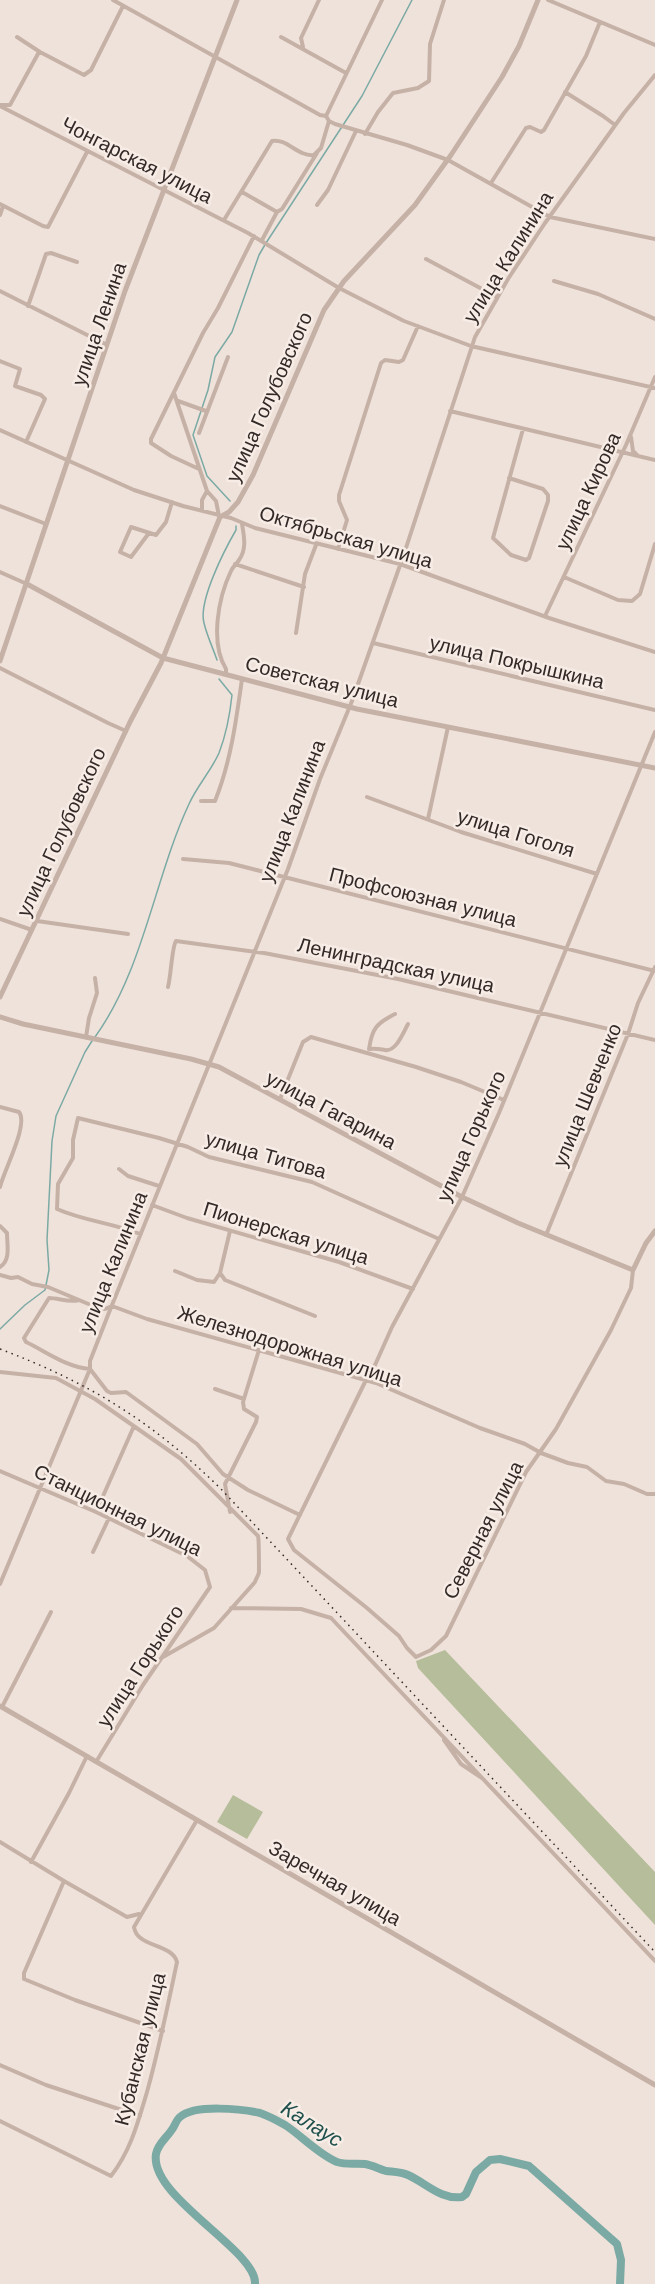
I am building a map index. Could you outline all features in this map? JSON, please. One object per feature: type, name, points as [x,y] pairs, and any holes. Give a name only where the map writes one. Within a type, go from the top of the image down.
[{"type":"street","points":[[113,0],[314,112],[326,116],[335,124],[356,132],[407,144],[448,160],[550,217],[655,239]]},
{"type":"street","name":"улица Ленина","points":[[0,661],[107,345],[163,190],[237,0]]},
{"type":"street","points":[[303,47],[301,38],[319,0]]},
{"type":"street","points":[[326,116],[382,0]]},
{"type":"street","points":[[365,134],[390,95],[418,88],[429,81],[430,44],[444,0]]},
{"type":"street","name":"улица Голубовского","points":[[0,997],[162,658],[220,517],[230,512],[238,502],[253,474],[324,310],[339,288],[415,205],[448,160],[502,77],[519,46],[538,0]]},
{"type":"street","points":[[548,0],[655,45]]},
{"type":"street","points":[[17,37],[39,52],[84,75],[91,70],[123,6]]},
{"type":"street","points":[[491,184],[526,128],[541,132],[544,130],[586,56],[600,22]]},
{"type":"street","points":[[281,37],[303,47],[346,73]]},
{"type":"street","points":[[0,106],[10,105],[39,52]]},
{"type":"street","name":"улица Калинина","points":[[0,1582],[90,1369],[90,1361],[254,953],[349,707],[400,564],[471,346],[497,297],[550,217],[615,125],[655,75]]},
{"type":"street","points":[[565,92],[615,125]]},
{"type":"street","name":"Чонгарская улица","points":[[0,106],[254,236],[339,288]]},
{"type":"street","points":[[261,240],[318,152],[329,121]]},
{"type":"street","points":[[317,205],[328,190],[356,132]]},
{"type":"street","points":[[224,220],[272,141],[280,141],[305,155],[314,155],[318,152]]},
{"type":"street","points":[[0,215],[2,205],[48,227],[87,152]]},
{"type":"street","points":[[242,192],[277,212]]},
{"type":"street","points":[[199,469],[158,449],[151,443],[151,439],[202,333],[218,308],[254,236]]},
{"type":"street","points":[[28,306],[46,254],[51,253],[77,262]]},
{"type":"street","points":[[426,259],[497,297]]},
{"type":"street","points":[[554,281],[598,294],[655,319]]},
{"type":"street","points":[[339,288],[418,326],[471,346],[653,387]]},
{"type":"street","points":[[0,291],[107,345]]},
{"type":"street","points":[[338,550],[347,520],[339,501],[339,495],[378,370],[385,360],[399,362],[403,360],[418,326]]},
{"type":"street","points":[[199,433],[228,357]]},
{"type":"street","points":[[0,361],[20,369],[15,386],[41,395],[45,399],[26,442]]},
{"type":"street","name":"улица Кирова","points":[[545,616],[653,387],[655,377]]},
{"type":"street","points":[[174,392],[207,491],[216,501],[220,517]]},
{"type":"street","points":[[177,401],[206,411]]},
{"type":"street","points":[[450,411],[655,460]]},
{"type":"street","points":[[509,478],[543,489],[548,495],[529,558],[525,560],[511,555],[493,538],[509,478],[523,429]]},
{"type":"street","name":"Октябрьская улица","points":[[0,430],[134,490],[316,544],[400,564],[545,616],[655,652]]},
{"type":"street","points":[[631,434],[632,447],[637,456]]},
{"type":"street","points":[[202,510],[202,500],[207,491]]},
{"type":"street","points":[[148,533],[131,557],[120,552],[131,527],[156,535],[166,522],[172,502]]},
{"type":"street","points":[[0,506],[46,524]]},
{"type":"street","points":[[226,673],[220,660],[216,636],[224,590],[239,560],[245,541],[242,523]]},
{"type":"street","points":[[296,633],[305,574],[316,544]]},
{"type":"street","points":[[564,577],[618,600],[632,601],[640,594],[655,544]]},
{"type":"street","points":[[239,560],[242,567]]},
{"type":"street","points":[[235,564],[304,587]]},
{"type":"street","name":"Советская улица","points":[[0,572],[89,616],[162,658],[349,707],[655,768]]},
{"type":"street","name":"улица Покрышкина","points":[[372,643],[655,710]]},
{"type":"street","points":[[0,668],[126,731]]},
{"type":"street","points":[[201,801],[215,801],[221,787],[236,727],[242,678]]},
{"type":"street","name":"улица Гоголя","points":[[428,819],[448,727]]},
{"type":"street","name":"улица Горького","points":[[288,1539],[376,1360],[462,1197],[504,1101],[655,732]]},
{"type":"street","name":"улица Гоголя","points":[[367,797],[461,832],[597,874]]},
{"type":"street","name":"Профсоюзная улица","points":[[183,859],[229,863],[566,950],[654,970]]},
{"type":"street","points":[[0,919],[32,930]]},
{"type":"street","points":[[36,920],[128,934]]},
{"type":"street","name":"Ленинградская улица","points":[[168,987],[175,941],[264,953],[398,979],[655,1040]]},
{"type":"street","name":"улица Шевченко","points":[[546,1235],[654,970]]},
{"type":"street","points":[[88,1037],[89,1018],[97,993],[95,978]]},
{"type":"street","points":[[369,1051],[371,1036],[378,1024],[395,1014]]},
{"type":"street","name":"улица Гагарина","points":[[0,1017],[209,1064],[280,1099],[462,1197],[546,1235],[633,1270]]},
{"type":"street","points":[[391,1059],[394,1048],[408,1024]]},
{"type":"street","points":[[280,1099],[303,1042],[308,1037],[369,1051],[461,1082],[504,1101]]},
{"type":"street","points":[[369,1051],[375,1048],[388,1051],[394,1048]]},
{"type":"street","points":[[0,1107],[22,1114],[20,1131],[0,1187]]},
{"type":"street","name":"улица Титова","points":[[140,1234],[126,1228],[73,1216],[57,1209],[58,1184],[73,1158],[73,1140],[78,1118],[177,1143],[209,1156],[312,1182],[439,1239]]},
{"type":"street","points":[[119,1168],[128,1176],[159,1186]]},
{"type":"street","name":"Пионерская улица","points":[[152,1205],[187,1218],[339,1262],[413,1289]]},
{"type":"street","points":[[0,1226],[7,1233],[8,1256],[6,1262],[0,1267]]},
{"type":"street","points":[[175,1271],[207,1282],[214,1282],[220,1273],[231,1231]]},
{"type":"street","points":[[633,1270],[646,1243],[655,1231]]},
{"type":"street","name":"Северная улица","points":[[288,1539],[294,1550],[399,1636],[416,1657],[443,1641],[526,1472],[556,1429],[625,1302],[633,1282],[633,1270]]},
{"type":"street","points":[[220,1273],[225,1280],[315,1316]]},
{"type":"street","name":"Железнодорожная улица","points":[[0,1275],[18,1277],[105,1309],[112,1306],[133,1315],[366,1380],[483,1429],[509,1437],[541,1453],[587,1467],[606,1481],[624,1484],[647,1494],[655,1494]]},
{"type":"street","points":[[80,1300],[72,1302],[49,1298],[24,1338],[26,1342],[61,1360],[80,1368],[90,1369],[107,1391],[126,1392],[196,1444],[223,1474],[248,1490],[300,1515]]},
{"type":"street","points":[[230,1512],[224,1489],[256,1422],[257,1417],[244,1409],[244,1399],[259,1350]]},
{"type":"street","points":[[0,1372],[56,1378],[94,1399],[181,1459],[258,1536],[260,1542],[257,1557],[259,1573],[255,1582],[214,1628],[163,1657]]},
{"type":"street","points":[[215,1389],[244,1399]]},
{"type":"street","points":[[96,1512],[134,1426]]},
{"type":"street","name":"Станционная улица","points":[[0,1472],[96,1512],[195,1561],[208,1576],[210,1587]]},
{"type":"street","points":[[93,1552],[109,1518]]},
{"type":"street","name":"улица Горького","points":[[96,1762],[210,1587]]},
{"type":"street","points":[[231,1608],[301,1609],[331,1618],[442,1736],[450,1751],[461,1764],[485,1780],[655,1961]]},
{"type":"street","points":[[1,1707],[51,1612]]},
{"type":"street","name":"Заречная улица","points":[[1,1707],[655,2085]]},
{"type":"street","points":[[31,1862],[87,1756]]},
{"type":"street","points":[[0,1842],[127,1917],[141,1913],[197,1820]]},
{"type":"street","points":[[63,1879],[24,1973],[24,1979],[163,2031]]},
{"type":"street","name":"Кубанская улица","points":[[0,2121],[111,2176],[131,2143],[140,2116],[163,2031],[177,1960],[173,1954],[136,1934],[135,1924],[141,1913]]},
{"type":"street","points":[[0,2065],[46,2085],[140,2116]]},
{"type":"green space","points":[[445,1650],[655,1872],[655,1925],[418,1668],[416,1661]]},
{"type":"green space","points":[[233,1795],[263,1812],[247,1839],[217,1822]]},
{"type":"waterway","points":[[230,501],[207,476],[193,435],[208,390],[215,357],[232,332],[259,255],[362,96],[412,0]]},
{"type":"waterway","points":[[217,660],[205,628],[203,613],[214,575],[236,526]]},
{"type":"waterway","points":[[95,1037],[112,1011],[137,953],[166,862],[189,804],[216,760],[221,746],[232,695],[219,679]]},
{"type":"waterway","points":[[0,1329],[45,1290],[49,1270],[47,1240],[52,1141],[56,1116],[92,1041]]},
{"type":"waterway","name":"Калаус","points":[[255,2284],[251,2271],[240,2256],[185,2205],[169,2188],[158,2171],[156,2154],[159,2147],[179,2118],[187,2113],[207,2109],[260,2113],[285,2125],[337,2162],[365,2164],[405,2174],[447,2196],[462,2197],[466,2194],[476,2172],[490,2160],[500,2159],[529,2166],[617,2244],[621,2260],[620,2284]]},
{"type":"railway","points":[[0,1349],[33,1362],[92,1391],[145,1424],[196,1465],[655,1952]]}]
